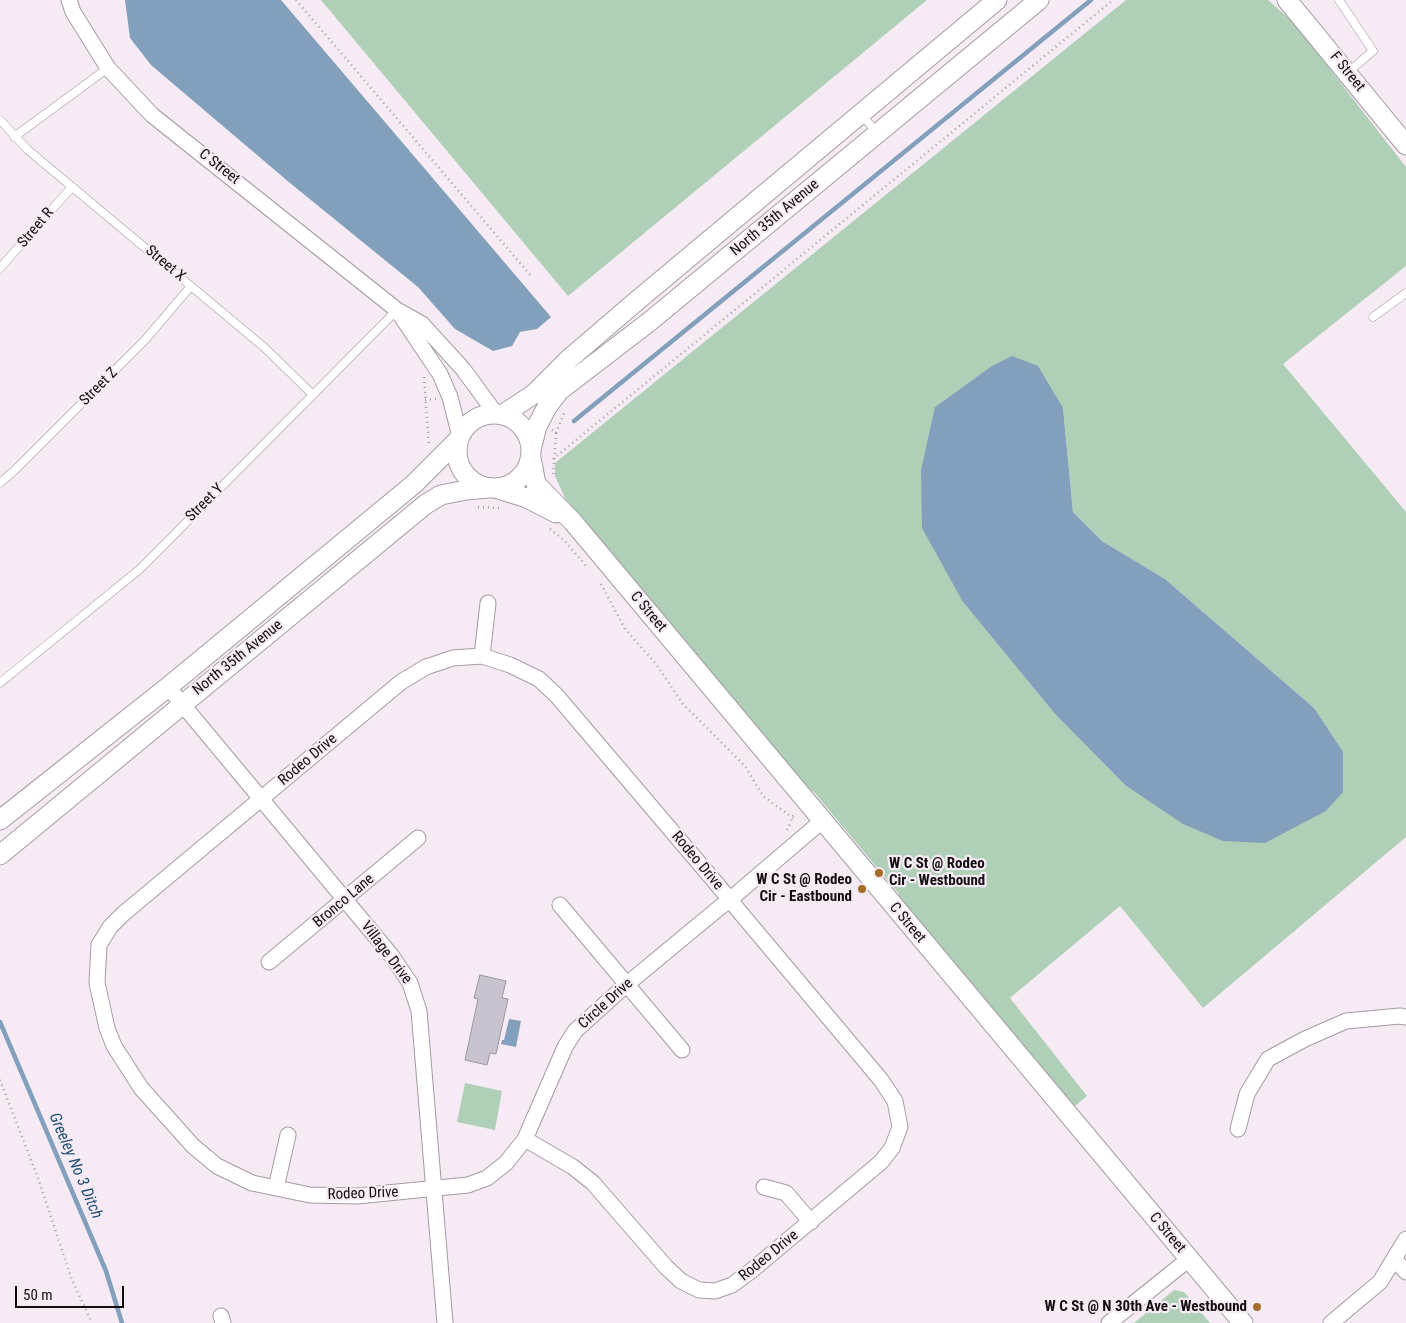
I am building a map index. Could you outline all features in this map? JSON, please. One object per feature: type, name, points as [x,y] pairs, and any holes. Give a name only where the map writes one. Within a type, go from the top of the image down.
[{"type":"street","name":"C Street","points":[[69,0],[73,12],[108,68],[152,114],[397,310],[422,324],[463,369],[499,414]]},
{"type":"street","name":"North 35th Avenue","points":[[499,414],[534,394],[569,359],[997,0]]},
{"type":"street","name":"North 35th Avenue","points":[[531,454],[537,426],[546,407],[559,391],[649,322],[1039,0]]},
{"type":"street","name":"F Street","points":[[1287,0],[1406,145]]},
{"type":"street","name":"C Street","points":[[397,310],[440,374],[450,397],[459,438]]},
{"type":"street","points":[[499,414],[511,418],[525,431],[531,454],[522,476],[505,487],[492,488],[476,484],[466,476],[460,465],[457,453],[459,438],[466,427],[474,420],[485,415],[499,414]]},
{"type":"street","name":"North 35th Avenue","points":[[0,820],[168,687],[414,484],[459,438]]},
{"type":"street","name":"C Street","points":[[531,454],[536,484],[573,522],[1243,1323]]},
{"type":"street","name":"C Street","points":[[492,488],[527,498],[573,522]]},
{"type":"street","name":"North 35th Avenue","points":[[0,855],[426,504],[441,495],[466,490],[492,488]]},
{"type":"street","points":[[482,656],[488,603]]},
{"type":"street","name":"Rodeo Drive","points":[[482,656],[510,665],[547,685],[881,1080],[898,1108],[900,1127],[892,1148],[881,1162],[811,1222],[732,1285],[715,1291],[699,1290],[681,1281],[666,1267],[593,1183],[573,1167],[524,1139],[506,1163],[487,1178],[468,1185],[358,1196],[310,1195],[252,1182],[217,1166],[193,1146],[141,1088],[114,1046],[107,1028],[97,983],[100,945],[110,927],[400,682],[426,667],[453,658],[482,656]]},
{"type":"street","name":"Village Drive","points":[[168,687],[391,955],[410,982],[419,1011],[445,1323]]},
{"type":"street","name":"Circle Drive","points":[[524,1139],[565,1047],[575,1031],[626,985],[730,900],[822,821]]},
{"type":"street","name":"Bronco Lane","points":[[269,962],[345,901],[418,838]]},
{"type":"street","points":[[560,905],[682,1050]]},
{"type":"street","points":[[1238,1129],[1248,1094],[1268,1059],[1304,1039],[1346,1021],[1400,1016],[1406,1018]]},
{"type":"street","points":[[276,1188],[288,1135]]},
{"type":"street","points":[[764,1187],[786,1193],[811,1222]]},
{"type":"street","points":[[1331,1323],[1380,1282],[1406,1239]]},
{"type":"street","points":[[1110,1323],[1189,1259]]},
{"type":"street","points":[[1394,1260],[1406,1272]]},
{"type":"lane","points":[[1339,0],[1373,51],[1347,73]]},
{"type":"lane","points":[[14,137],[108,68]]},
{"type":"lane","points":[[860,113],[878,134]]},
{"type":"lane","name":"Street X","points":[[0,120],[14,137],[72,187],[266,348],[312,394]]},
{"type":"lane","name":"Street R","points":[[0,268],[72,187]]},
{"type":"lane","name":"Street Z","points":[[0,483],[145,340],[191,286]]},
{"type":"lane","points":[[1373,317],[1406,293]]},
{"type":"lane","name":"Street Y","points":[[0,683],[140,569],[397,310]]},
{"type":"path","points":[[296,0],[531,276]]},
{"type":"path","points":[[553,459],[1113,0]]},
{"type":"path","points":[[423,374],[429,446],[424,453]]},
{"type":"path","points":[[552,430],[556,432],[553,459],[554,480]]},
{"type":"path","points":[[474,507],[501,509]]},
{"type":"path","points":[[548,527],[563,539],[591,572]]},
{"type":"path","points":[[596,578],[624,629],[656,664],[683,704],[745,766],[763,796],[793,818]]},
{"type":"path","points":[[0,1080],[38,1178],[72,1280],[92,1323]]},
{"type":"green space","points":[[321,0],[927,0],[568,296]]},
{"type":"green space","points":[[1126,0],[1268,0],[1294,23],[1406,167],[1406,266],[1283,364],[1406,512],[1406,837],[1203,1008],[1120,906],[1010,998],[1087,1096],[1074,1107],[897,897],[899,894],[813,791],[809,794],[665,622],[565,498],[555,476],[555,463]],"holes":[[[959,390],[1063,408],[1073,512],[1102,541],[1165,579],[1314,708],[1125,785],[1055,714],[963,602],[935,407]]]},
{"type":"green space","points":[[465,1083],[502,1091],[495,1130],[457,1122]]},
{"type":"green space","points":[[1174,1290],[1184,1292],[1210,1323],[1134,1323]]},
{"type":"water","points":[[125,0],[281,0],[551,317],[537,329],[520,332],[512,346],[493,351],[455,329],[418,287],[290,183],[151,65],[130,38]]},
{"type":"water","points":[[1012,356],[1038,366],[1063,408],[1073,512],[1102,541],[1165,579],[1314,708],[1343,752],[1343,792],[1326,811],[1265,843],[1223,841],[1183,824],[1125,785],[1055,714],[963,602],[922,528],[921,470],[935,407],[992,366]]},
{"type":"water","points":[[509,1019],[521,1021],[516,1047],[501,1044],[502,1040],[504,1040]]},
{"type":"building","points":[[480,975],[506,981],[502,998],[508,999],[496,1054],[490,1053],[487,1065],[465,1060],[478,999],[474,998]]},
{"type":"waterway","points":[[574,421],[1091,0]]},
{"type":"waterway","name":"Greeley No 3 Ditch","points":[[0,1022],[106,1271],[122,1323]]},
{"type":"place","name":"W C St @ Rodeo Cir - Westbound","points":[[879,873]]},
{"type":"place","name":"W C St @ Rodeo Cir - Eastbound","points":[[862,889]]},
{"type":"place","name":"W C St @ N 30th Ave - Westbound","points":[[1257,1307]]}]
